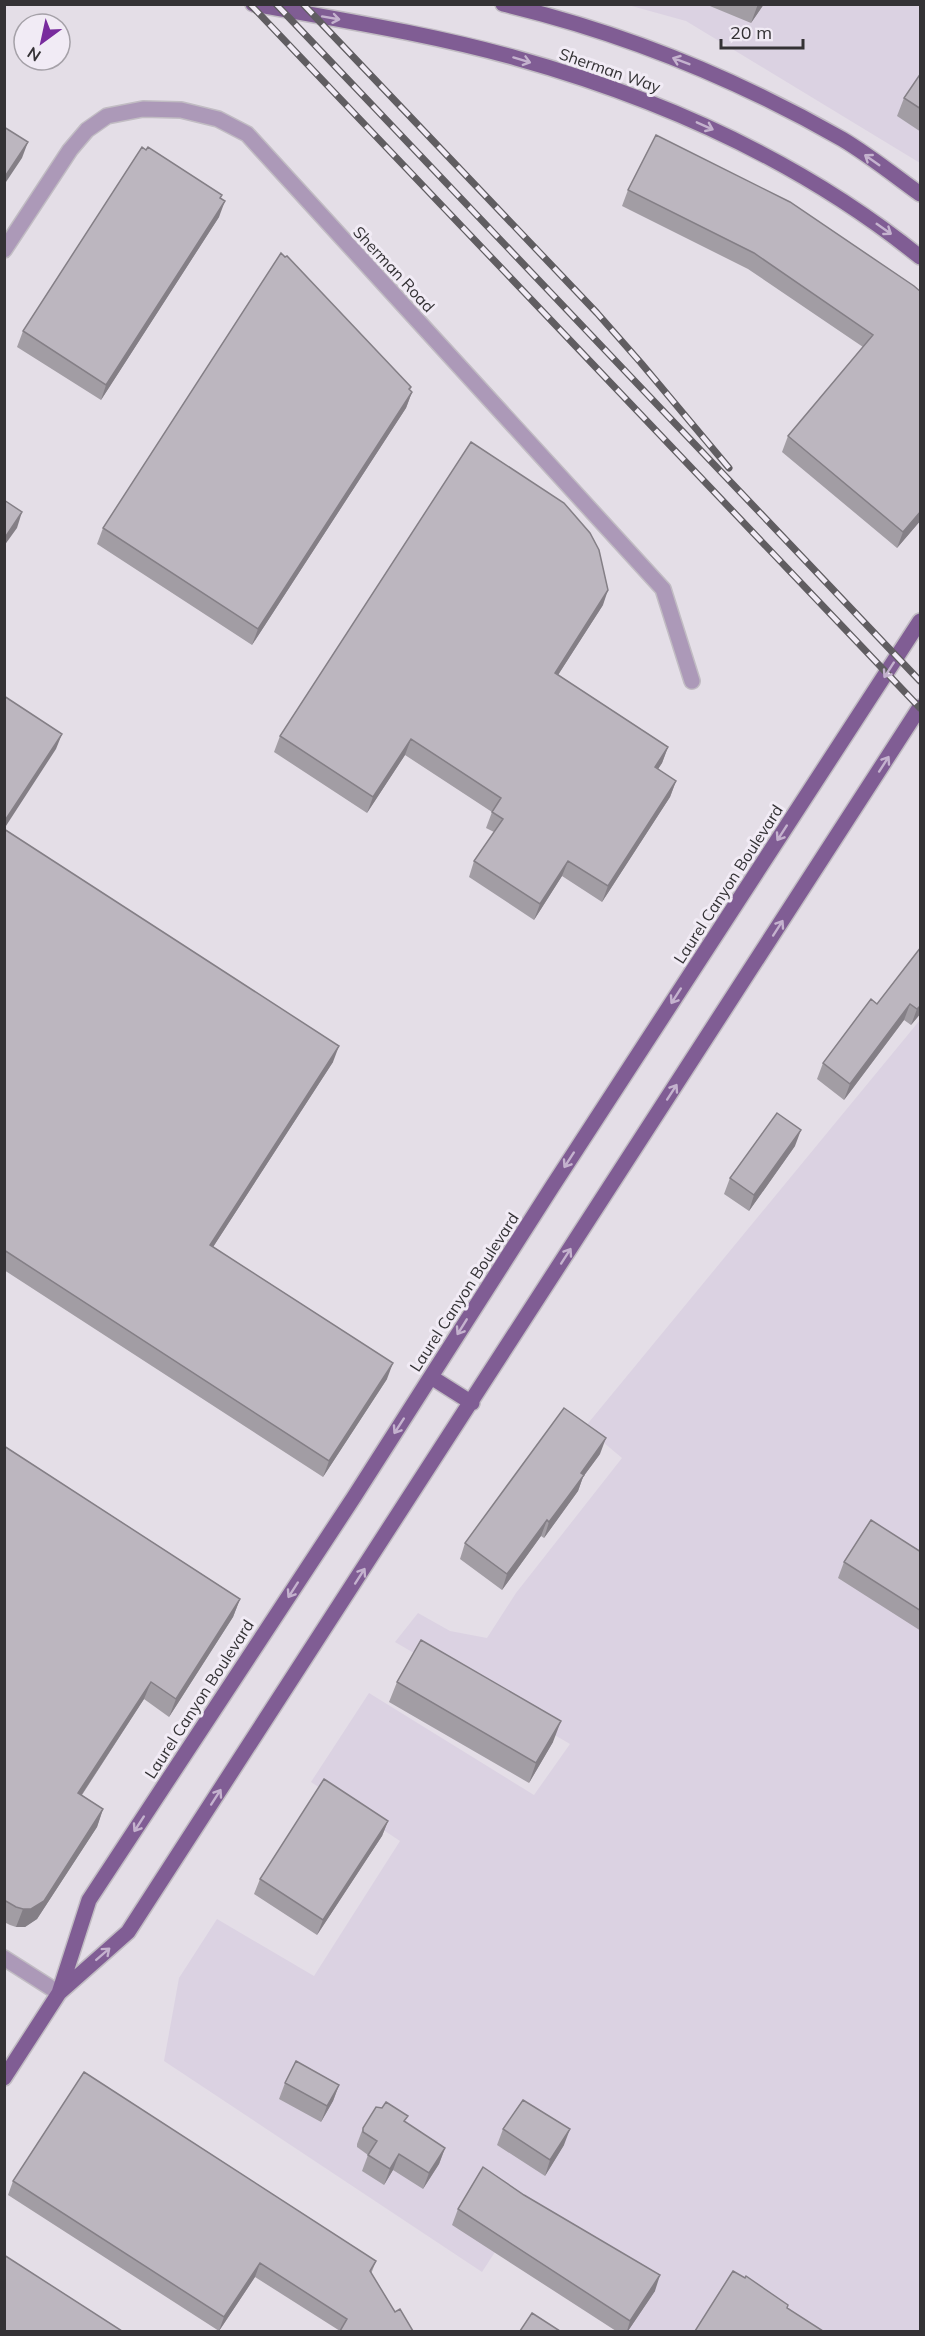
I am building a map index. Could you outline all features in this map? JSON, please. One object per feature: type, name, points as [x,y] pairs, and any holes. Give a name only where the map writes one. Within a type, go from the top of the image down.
[{"type":"main road","name":"Sherman Way","points":[[253,4],[381,27],[515,58],[600,84],[661,107],[742,143],[818,184],[921,257]]},
{"type":"main road","name":"Sherman Way","points":[[503,4],[620,38],[765,98],[843,140],[921,194]]},
{"type":"main road","name":"Laurel Canyon Boulevard","points":[[4,2078],[59,1993],[89,1900],[921,621]]},
{"type":"main road","name":"Laurel Canyon Boulevard","points":[[59,1993],[128,1932],[921,707]]},
{"type":"main road","points":[[430,1377],[472,1403]]},
{"type":"street","name":"Sherman Road","points":[[4,250],[70,150],[87,130],[107,116],[143,109],[181,110],[218,119],[247,134],[663,589],[692,681]]},
{"type":"street","points":[[4,1958],[59,1993]]},
{"type":"shaded area","points":[[628,5],[920,5],[920,163],[686,21]]},
{"type":"shaded area","points":[[920,1020],[920,2331],[619,2331],[495,2252],[482,2272],[164,2061],[179,1978],[217,1919],[314,1976],[400,1841],[311,1782],[369,1693],[534,1795],[570,1744],[395,1642],[418,1613],[450,1631],[487,1638],[516,1593],[622,1458],[585,1427]]},
{"type":"building","points":[[921,73],[921,109],[904,98]]},
{"type":"building","points":[[4,127],[28,142],[4,178]]},
{"type":"building","points":[[656,135],[790,202],[921,292],[921,511],[903,532],[788,436],[873,335],[754,253],[628,190]]},
{"type":"building","points":[[142,147],[146,150],[148,147],[222,195],[220,198],[225,201],[106,385],[23,331]]},
{"type":"building","points":[[281,253],[287,256],[411,387],[409,389],[412,392],[258,629],[103,528]]},
{"type":"building","points":[[471,442],[564,503],[590,533],[599,550],[608,590],[555,673],[668,747],[655,767],[676,781],[608,886],[568,861],[540,904],[474,861],[503,819],[492,812],[501,798],[411,739],[373,797],[280,736]]},
{"type":"building","points":[[4,500],[22,512],[4,539]]},
{"type":"building","points":[[4,696],[62,734],[4,822]]},
{"type":"building","points":[[4,829],[339,1046],[210,1245],[393,1363],[329,1461],[4,1250]]},
{"type":"building","points":[[921,947],[921,1005],[917,1009],[910,1004],[850,1084],[823,1063],[871,999],[877,1004]]},
{"type":"building","points":[[777,1113],[801,1130],[754,1195],[730,1178]]},
{"type":"building","points":[[564,1408],[606,1438],[581,1473],[584,1475],[507,1574],[465,1543]]},
{"type":"building","points":[[4,1446],[240,1599],[176,1699],[151,1682],[78,1793],[103,1809],[44,1901],[31,1909],[16,1907],[4,1900]]},
{"type":"building","points":[[871,1520],[921,1552],[921,1611],[844,1562]]},
{"type":"building","points":[[421,1640],[561,1721],[536,1763],[397,1682]]},
{"type":"building","points":[[324,1779],[388,1821],[323,1920],[260,1879]]},
{"type":"building","points":[[296,2061],[339,2085],[327,2106],[285,2083]]},
{"type":"building","points":[[84,2072],[376,2261],[370,2271],[395,2312],[400,2309],[413,2331],[340,2331],[347,2319],[260,2263],[224,2317],[13,2181]]},
{"type":"building","points":[[523,2100],[570,2129],[550,2160],[503,2129]]},
{"type":"building","points":[[386,2102],[408,2116],[404,2121],[445,2148],[429,2173],[399,2154],[390,2169],[368,2155],[377,2141],[363,2132],[363,2128],[376,2107],[382,2108]]},
{"type":"building","points":[[483,2167],[524,2195],[660,2275],[630,2321],[458,2209]]},
{"type":"building","points":[[4,2255],[122,2331],[4,2331]]},
{"type":"building","points":[[733,2271],[745,2278],[746,2276],[788,2305],[787,2308],[823,2331],[695,2331]]},
{"type":"building","points":[[532,2313],[560,2331],[520,2331]]},
{"type":"railway","points":[[250,4],[920,708]]},
{"type":"railway","points":[[276,4],[920,681]]},
{"type":"railway","points":[[303,4],[597,313],[729,468]]}]
